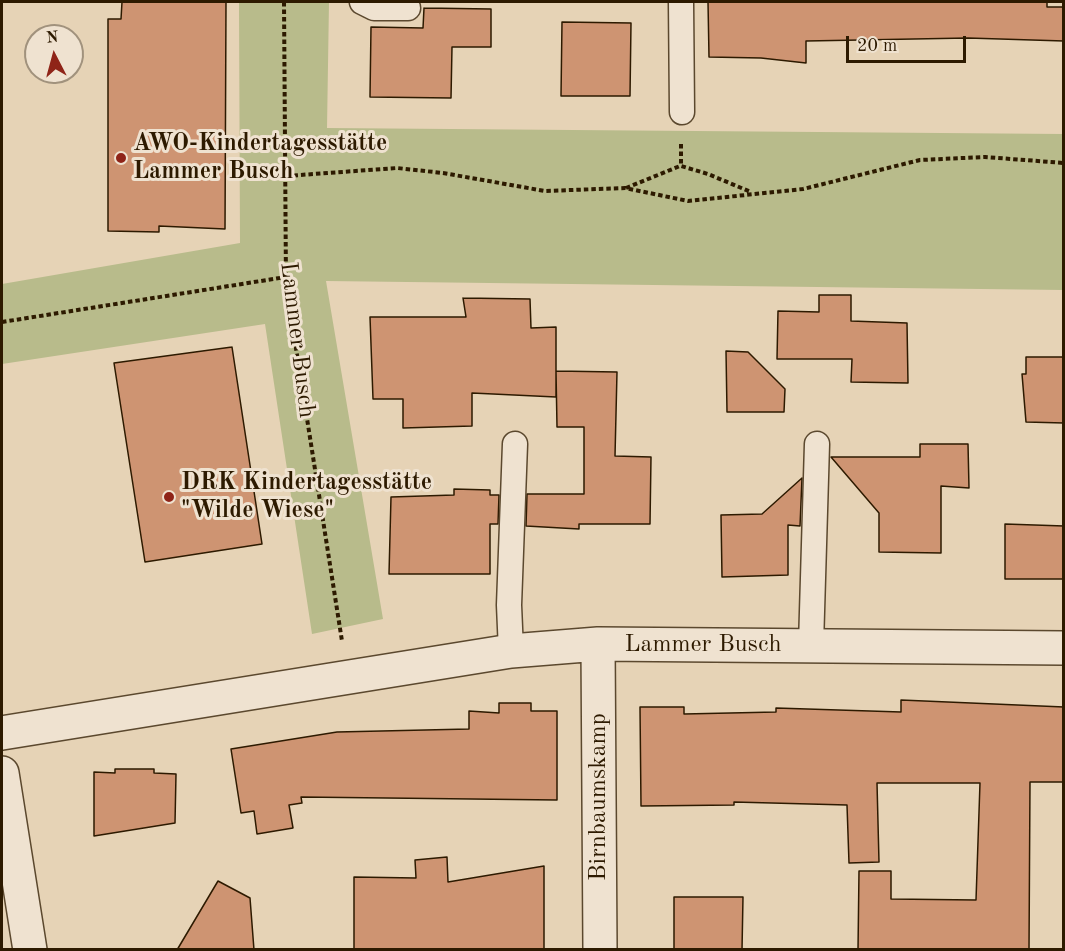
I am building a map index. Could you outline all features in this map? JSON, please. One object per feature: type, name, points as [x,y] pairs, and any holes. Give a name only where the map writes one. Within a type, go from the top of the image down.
[{"type":"street","name":"Lammer Busch","points":[[2,733],[345,675],[511,651],[598,644],[1064,648]]},
{"type":"street","name":"Birnbaumskamp","points":[[598,644],[600,950]]},
{"type":"street","points":[[2,773],[30,950]]},
{"type":"lane","points":[[362,2],[374,8],[408,8]]},
{"type":"lane","points":[[681,2],[682,112]]},
{"type":"lane","points":[[511,651],[509,605],[515,444]]},
{"type":"lane","points":[[811,645],[817,444]]},
{"type":"path","name":"Lammer Busch","points":[[284,2],[286,277],[341,634],[345,675]]},
{"type":"path","points":[[681,166],[682,112]]},
{"type":"path","points":[[286,176],[397,168],[443,173],[545,191],[625,188],[688,201],[803,189],[920,160],[985,158],[1064,163]]},
{"type":"path","points":[[625,188],[681,166],[708,174],[752,193]]},
{"type":"path","points":[[2,322],[286,277]]},
{"type":"green space","points":[[239,2],[329,2],[327,128],[1063,134],[1063,290],[326,281],[383,619],[312,634],[265,324],[2,364],[2,284],[240,243]]},
{"type":"building","points":[[122,2],[226,2],[225,229],[159,226],[159,232],[108,231],[108,19],[121,19]]},
{"type":"building","points":[[708,2],[1047,2],[1047,7],[1064,7],[1064,41],[968,38],[806,41],[806,63],[761,58],[709,57]]},
{"type":"building","points":[[424,8],[491,9],[491,47],[452,47],[451,98],[370,97],[371,27],[423,28]]},
{"type":"building","points":[[562,22],[631,23],[630,96],[561,96]]},
{"type":"building","points":[[819,295],[851,295],[851,321],[907,323],[908,383],[851,382],[852,359],[777,359],[778,311],[819,312]]},
{"type":"building","points":[[463,298],[530,299],[531,328],[556,327],[556,397],[472,393],[472,426],[403,428],[403,399],[373,399],[370,317],[466,317]]},
{"type":"building","points":[[232,347],[262,544],[145,562],[114,363]]},
{"type":"building","points":[[726,351],[748,352],[785,389],[784,412],[727,412]]},
{"type":"building","points":[[1026,357],[1064,357],[1064,423],[1026,422],[1022,374],[1026,374]]},
{"type":"building","points":[[556,371],[617,372],[615,456],[651,457],[650,524],[579,524],[579,529],[526,526],[527,494],[584,494],[584,427],[557,427]]},
{"type":"building","points":[[920,444],[968,444],[969,488],[941,486],[941,553],[879,552],[879,513],[831,457],[920,457]]},
{"type":"building","points":[[802,478],[800,526],[788,525],[788,575],[722,577],[721,515],[762,514]]},
{"type":"building","points":[[454,489],[490,490],[490,495],[499,495],[498,524],[490,524],[490,574],[389,574],[391,497],[454,495]]},
{"type":"building","points":[[1005,524],[1064,526],[1064,579],[1005,579]]},
{"type":"building","points":[[901,700],[1064,707],[1064,782],[1030,782],[1029,950],[858,950],[859,871],[891,871],[891,899],[976,900],[980,783],[877,783],[879,862],[849,863],[847,805],[734,802],[734,805],[641,806],[640,707],[684,707],[684,714],[776,712],[776,708],[901,712]]},
{"type":"building","points":[[499,703],[531,703],[531,711],[557,711],[557,800],[301,797],[302,803],[289,805],[293,828],[257,834],[254,811],[241,813],[231,749],[337,732],[469,729],[469,711],[499,713]]},
{"type":"building","points":[[115,769],[154,769],[154,773],[176,774],[175,823],[94,836],[94,772],[115,773]]},
{"type":"building","points":[[447,857],[448,882],[544,866],[544,950],[354,950],[354,877],[416,878],[415,860]]},
{"type":"building","points":[[218,881],[250,898],[254,950],[177,950]]},
{"type":"building","points":[[674,897],[743,897],[742,950],[674,950]]},
{"type":"place","name":"AWO-Kindertagesstätte Lammer Busch","points":[[121,158]]},
{"type":"place","name":"DRK Kindertagesstätte \"Wilde Wiese\"","points":[[169,497]]}]
